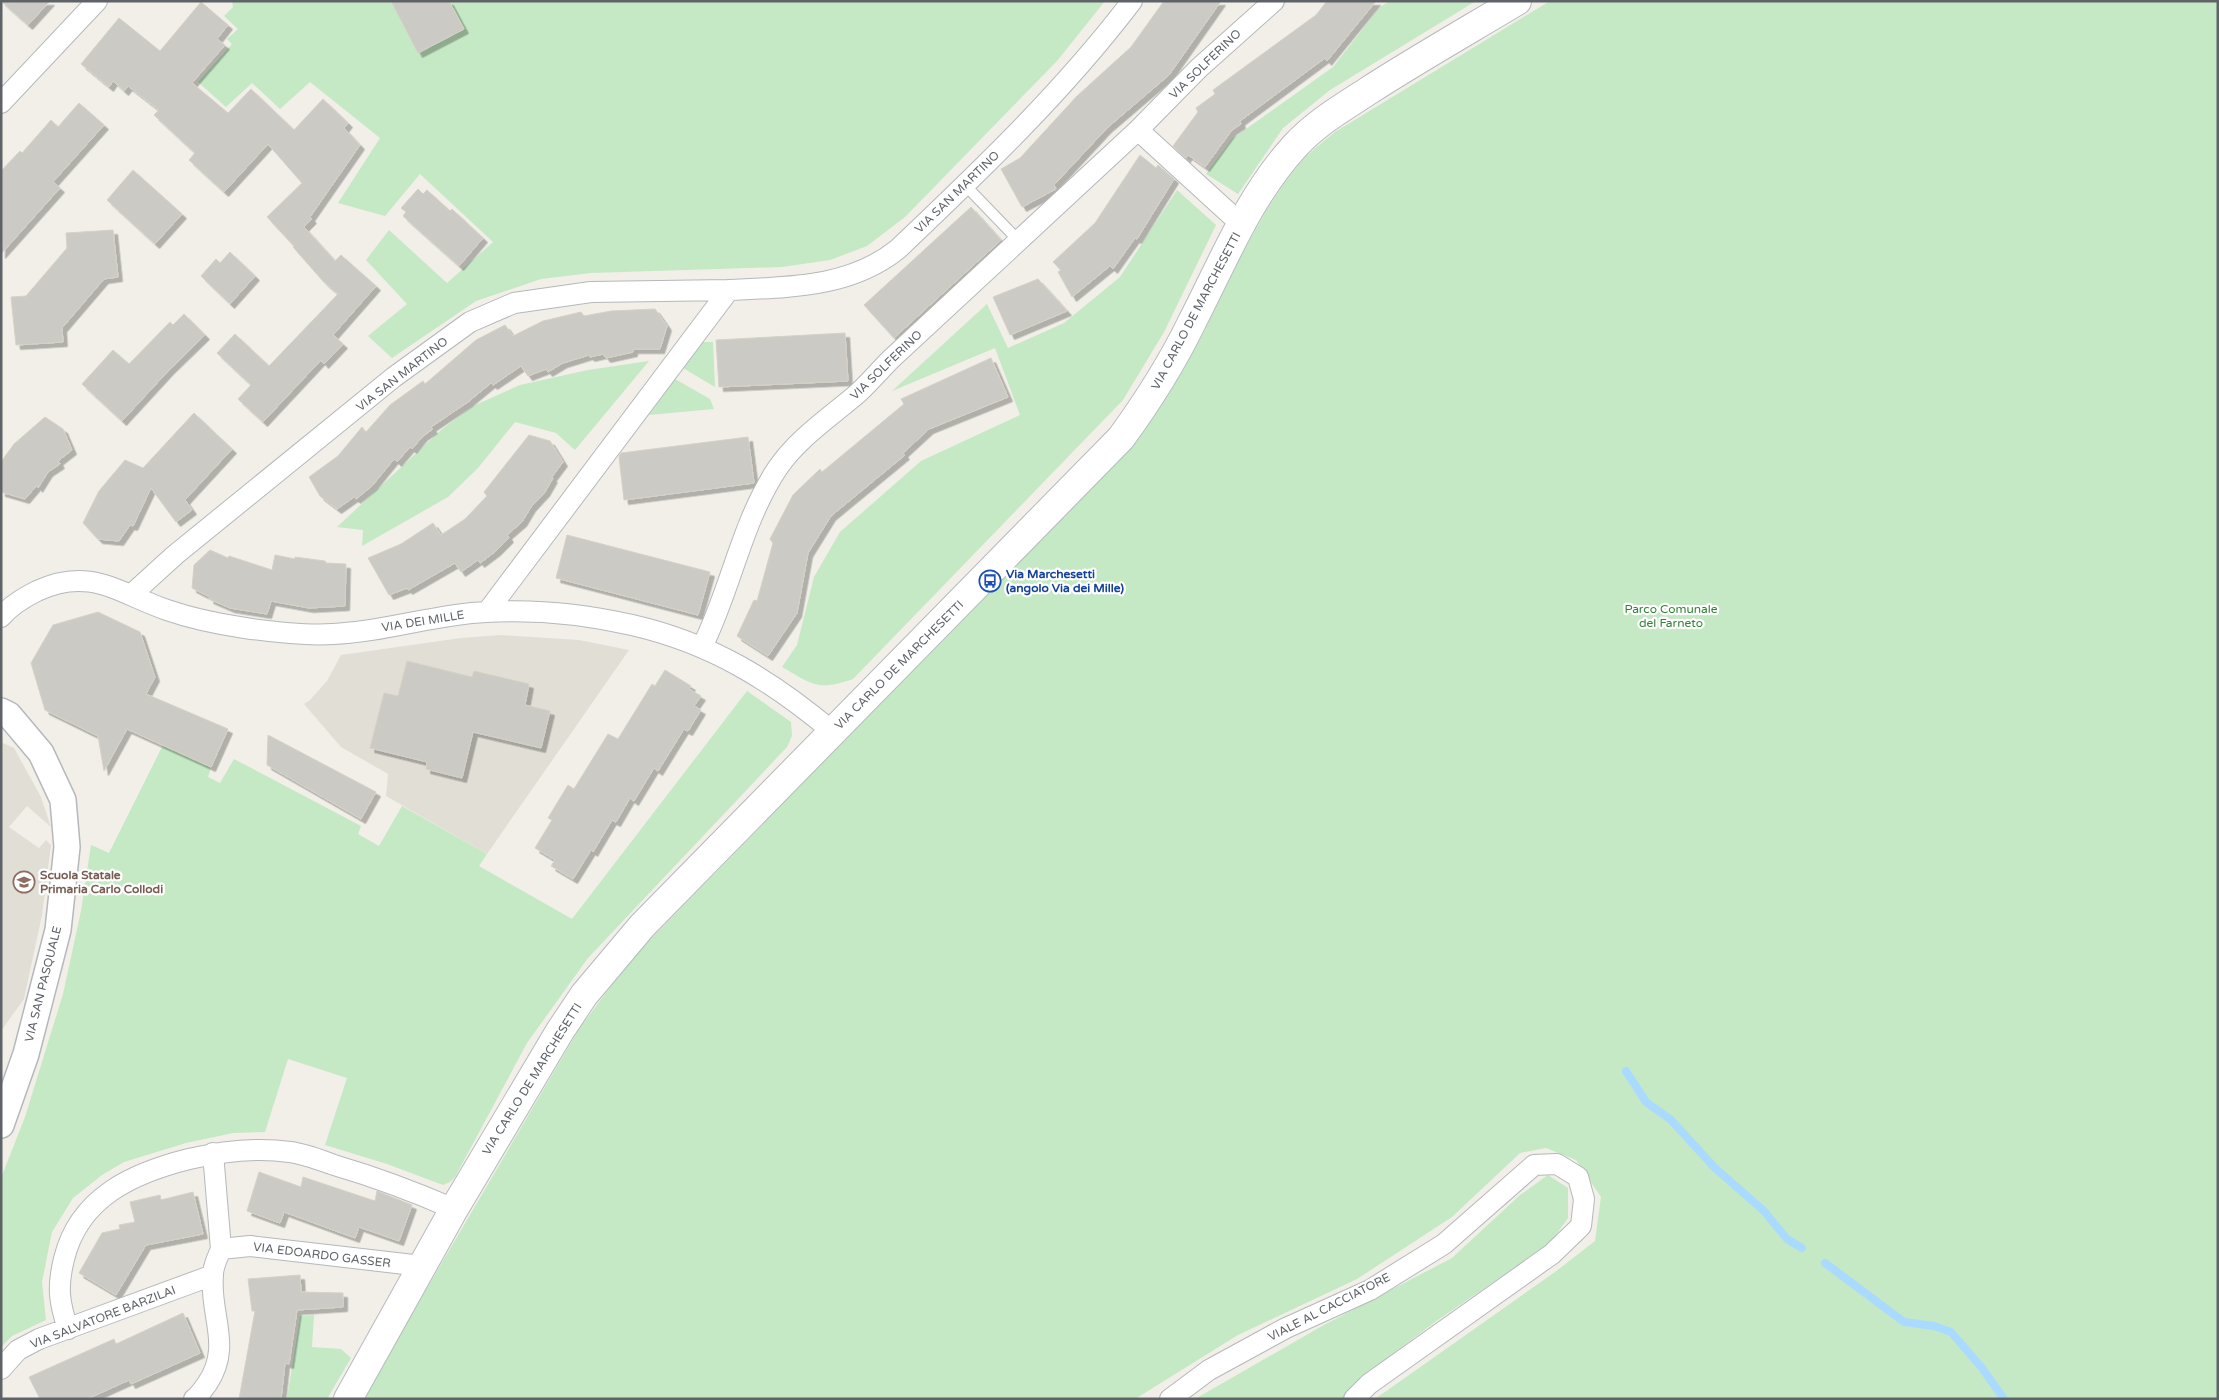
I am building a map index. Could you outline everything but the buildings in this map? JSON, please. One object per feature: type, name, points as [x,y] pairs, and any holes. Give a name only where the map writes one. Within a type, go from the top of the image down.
[{"type":"main road","name":"VIA CARLO DE MARCHESETTI","points":[[348,1399],[454,1209],[560,1030],[596,980],[642,926],[1121,438],[1147,403],[1170,364],[1242,224],[1278,168],[1295,146],[1319,124],[1384,80],[1517,1]]},
{"type":"street","points":[[1,103],[97,1]]},
{"type":"street","name":"VIA SAN MARTINO","points":[[131,595],[175,555],[394,377],[470,322],[514,303],[591,292],[729,290],[798,286],[843,278],[881,263],[898,250],[1007,144],[1110,30],[1132,1]]},
{"type":"street","name":"VIA SOLFERINO","points":[[702,647],[716,621],[740,544],[756,508],[777,469],[821,422],[857,393],[1018,240],[1138,130],[1199,68],[1274,1]]},
{"type":"street","points":[[1138,130],[1242,224]]},
{"type":"street","points":[[487,612],[729,290]]},
{"type":"street","name":"VIA DEI MILLE","points":[[1,617],[32,594],[55,583],[81,580],[105,585],[166,610],[203,621],[290,633],[334,634],[487,612],[564,613],[594,617],[669,635],[702,647],[741,666],[793,698],[833,732]]},
{"type":"street","name":"VIA SAN PASQUALE","points":[[1,711],[9,715],[41,753],[63,800],[67,848],[58,930],[26,1054],[1,1124]]},
{"type":"street","points":[[68,1329],[60,1305],[59,1290],[61,1271],[75,1229],[90,1208],[127,1180],[164,1165],[213,1153],[254,1149],[292,1152],[394,1183],[454,1209]]},
{"type":"street","points":[[194,1399],[214,1373],[221,1346],[212,1275],[221,1249],[213,1153]]},
{"type":"street","name":"VIALE AL CACCIATORE","points":[[1170,1399],[1209,1370],[1286,1328],[1370,1290],[1444,1244],[1534,1164],[1557,1164],[1578,1177],[1584,1199],[1581,1226],[1552,1254],[1369,1384],[1354,1399]]},
{"type":"street","name":"VIA EDOARDO GASSER","points":[[221,1249],[250,1246],[422,1266]]},
{"type":"street","name":"VIA SALVATORE BARZILAI","points":[[1,1369],[18,1350],[68,1329],[212,1275]]},
{"type":"lane","points":[[965,185],[1018,240]]},
{"type":"shaded area","points":[[500,635],[579,640],[629,650],[487,854],[386,796],[388,774],[341,747],[304,704],[327,681],[341,655],[461,638]]},
{"type":"shaded area","name":"Scuola Statale Primaria Carlo Collodi","points":[[1,742],[14,748],[41,797],[51,827],[27,806],[9,827],[39,848],[46,840],[51,845],[42,915],[24,999],[1,1031]]},
{"type":"green space","points":[[232,1],[1105,1],[1057,61],[905,217],[867,246],[830,260],[782,267],[591,273],[541,279],[476,301],[392,358],[368,336],[407,304],[366,260],[389,230],[447,283],[493,242],[420,174],[385,216],[338,203],[380,138],[310,82],[280,109],[252,83],[226,107],[198,82],[232,44],[227,39],[238,29],[224,16],[233,7]]},
{"type":"green space","points":[[1390,1],[1476,1],[1330,90],[1283,128],[1238,194],[1206,174],[1232,139],[1333,67],[1380,7]]},
{"type":"green space","name":"Parco Comunale del Farneto","points":[[1550,1],[2218,1],[2218,1399],[1375,1399],[1555,1272],[1595,1241],[1601,1197],[1576,1160],[1546,1148],[1520,1153],[1452,1217],[1357,1279],[1238,1335],[1135,1399],[362,1399],[579,1029],[632,958],[1125,452],[1175,384],[1256,229],[1270,205],[1303,160],[1335,132]]},
{"type":"green space","points":[[1177,190],[1216,225],[1164,332],[1123,400],[853,679],[831,685],[816,684],[782,667],[797,645],[814,577],[840,532],[921,461],[1020,415],[995,348],[892,391],[987,304],[1008,348],[1064,323],[1120,277]]},
{"type":"green space","points":[[703,342],[713,342],[715,387],[683,368]]},
{"type":"green space","points":[[649,361],[575,450],[556,433],[515,422],[478,468],[448,497],[362,546],[363,530],[337,527],[441,430],[473,406],[520,385],[588,370]]},
{"type":"green space","points":[[675,379],[710,399],[714,409],[649,415]]},
{"type":"green space","points":[[747,691],[791,722],[792,736],[787,747],[588,958],[527,1043],[455,1177],[450,1182],[443,1185],[387,1164],[325,1145],[347,1078],[288,1059],[265,1132],[233,1133],[186,1143],[124,1162],[102,1175],[73,1198],[52,1232],[42,1282],[46,1320],[12,1336],[1,1347],[1,1178],[25,1117],[63,994],[81,911],[91,845],[109,853],[163,745],[211,767],[208,777],[220,783],[234,759],[361,826],[358,834],[379,846],[402,806],[487,854],[479,866],[572,919]]},
{"type":"green space","points":[[1548,1175],[1568,1188],[1568,1218],[1550,1243],[1435,1322],[1362,1377],[1343,1399],[1195,1399],[1322,1326],[1452,1258],[1520,1195]]},
{"type":"green space","points":[[314,1315],[312,1347],[341,1349],[351,1358],[327,1399],[287,1399],[300,1316]]},
{"type":"waterway","points":[[1626,1071],[1646,1102],[1671,1120],[1715,1168],[1764,1211],[1787,1239],[1802,1248]]},
{"type":"waterway","points":[[1825,1263],[1904,1322],[1934,1326],[1951,1332],[1982,1368],[2004,1399]]},
{"type":"place","name":"Via Marchesetti (angolo Via dei Mille)","points":[[990,581]]},
{"type":"place","name":"Scuola Statale Primaria Carlo Collodi","points":[[24,882]]}]
